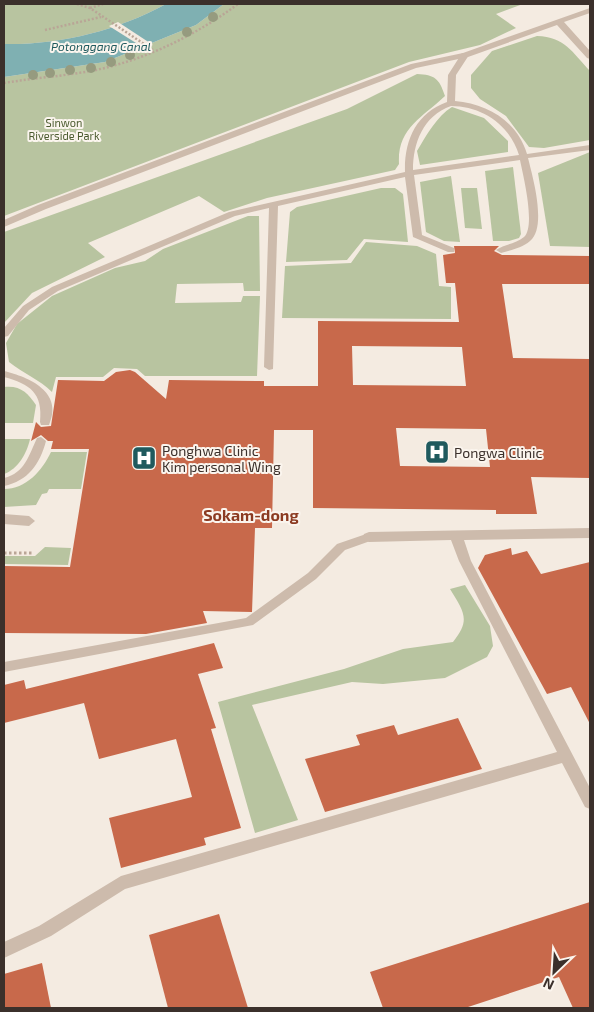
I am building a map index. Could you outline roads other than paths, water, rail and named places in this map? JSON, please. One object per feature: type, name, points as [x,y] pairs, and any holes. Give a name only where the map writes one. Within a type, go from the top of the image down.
[{"type":"street","points":[[4,224],[42,207],[414,66],[465,55],[590,10]]},
{"type":"street","points":[[559,22],[590,56]]},
{"type":"street","points":[[4,519],[29,522]]},
{"type":"street","points":[[369,537],[590,533]]},
{"type":"street","points":[[455,534],[465,561],[590,802]]},
{"type":"street","points":[[4,950],[45,930],[121,883],[566,756]]},
{"type":"lane","points":[[451,103],[452,75],[465,55]]},
{"type":"lane","points":[[451,250],[418,237],[412,217],[410,144],[424,121],[438,109],[451,103],[493,114],[516,137],[535,215],[532,235],[523,245],[502,250]]},
{"type":"lane","points":[[4,334],[26,308],[55,289],[232,214],[410,173],[590,147]]},
{"type":"lane","points":[[269,367],[274,203]]},
{"type":"lane","points":[[4,374],[36,387],[45,398],[45,422]]},
{"type":"lane","points":[[4,482],[14,480],[31,465],[41,441]]},
{"type":"lane","points":[[4,667],[249,622],[312,576],[341,547],[369,537]]},
{"type":"water","name":"Potonggang Canal","points":[[166,4],[224,4],[196,25],[105,62],[4,77],[4,44],[25,44],[67,39],[108,29],[147,14]]},
{"type":"place","name":"Pongwa Clinic","points":[[437,452]]},
{"type":"place","name":"Ponghwa Clinic Kim personal Wing","points":[[144,458]]},
{"type":"district","name":"Sokam-dong","points":[[251,514]]},
{"type":"park label","name":"Sinwon Riverside Park","points":[[64,128]]}]
